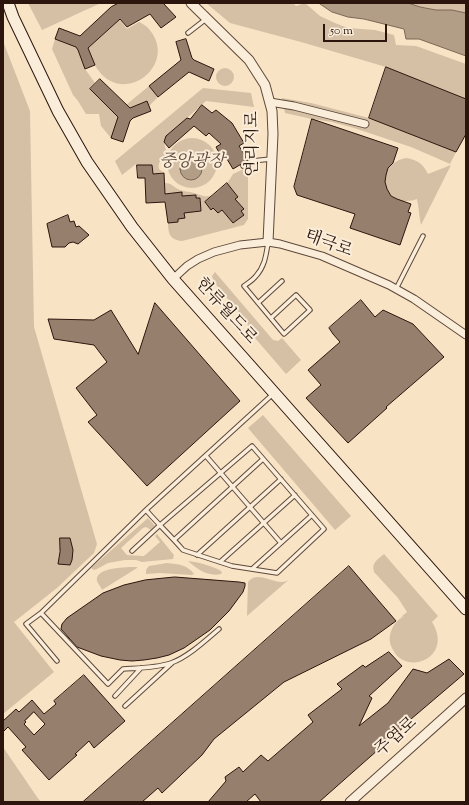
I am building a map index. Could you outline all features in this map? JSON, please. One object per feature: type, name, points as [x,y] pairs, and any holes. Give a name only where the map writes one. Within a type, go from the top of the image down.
[{"type":"main road","name":"한류월드로","points":[[8,3],[13,17],[58,111],[87,162],[132,227],[173,280],[466,609]]},
{"type":"street","name":"연리지로","points":[[191,3],[249,60],[265,85],[272,111],[273,134],[268,242]]},
{"type":"street","points":[[270,102],[294,106],[365,124]]},
{"type":"street","name":"태극로","points":[[173,280],[187,266],[214,252],[240,245],[268,242],[280,244],[322,256],[396,289],[414,299],[466,335]]},
{"type":"street","name":"주엽로","points":[[350,802],[466,698]]},
{"type":"lane","points":[[188,33],[207,18]]},
{"type":"lane","points":[[243,166],[252,161],[272,159]]},
{"type":"lane","points":[[396,289],[423,236]]},
{"type":"lane","points":[[268,242],[265,262],[257,275],[244,286],[284,334],[310,310],[296,295],[271,318]]},
{"type":"lane","points":[[258,303],[282,281]]},
{"type":"lane","points":[[57,661],[26,624],[40,613],[146,510],[274,393]]},
{"type":"lane","points":[[132,551],[160,525],[220,472],[252,446],[324,529],[277,573],[232,566],[183,550],[174,540],[160,525],[146,510]]},
{"type":"lane","points":[[206,456],[281,543]]},
{"type":"lane","points":[[174,540],[263,459]]},
{"type":"lane","points":[[198,555],[281,479]]},
{"type":"lane","points":[[220,562],[295,495]]},
{"type":"lane","points":[[252,569],[312,515]]},
{"type":"lane","points":[[40,613],[108,684],[123,669],[141,668],[172,662],[192,652],[219,629]]},
{"type":"lane","points":[[125,706],[172,662]]},
{"type":"lane","points":[[115,696],[141,668]]},
{"type":"green space","points":[[28,3],[101,3],[42,30]]},
{"type":"green space","points":[[206,3],[293,3],[296,6],[305,3],[320,16],[348,28],[375,30],[394,35],[396,45],[416,46],[466,64],[466,99],[386,67],[230,23]]},
{"type":"green space","points":[[408,3],[466,3],[466,13],[452,10],[436,10]]},
{"type":"green space","points":[[119,19],[127,29],[139,22],[145,25],[157,42],[157,55],[153,67],[145,76],[134,83],[122,84],[109,80],[96,68],[88,48]]},
{"type":"green space","points":[[55,39],[76,47],[85,69],[95,83],[90,89],[118,117],[111,138],[101,126],[99,114],[86,114],[73,95],[52,49]]},
{"type":"green space","points":[[3,41],[30,111],[34,327],[97,544],[94,553],[57,588],[14,622],[54,672],[3,714]]},
{"type":"green space","points":[[221,68],[229,68],[234,73],[232,84],[229,86],[221,86],[216,81],[216,73]]},
{"type":"green space","points":[[149,86],[158,97],[149,106],[147,101],[130,108],[126,105]]},
{"type":"green space","points":[[203,88],[251,93],[254,107],[206,101],[167,136],[164,142],[166,152],[159,164],[159,169],[163,172],[153,174],[152,165],[136,164],[122,175],[115,161]]},
{"type":"green space","points":[[282,98],[311,103],[369,118],[456,152],[450,164],[411,147],[354,128],[285,113]]},
{"type":"green space","name":"중앙광장","points":[[192,138],[201,140],[212,149],[217,163],[215,172],[206,183],[192,188],[183,186],[172,177],[167,163],[169,154],[178,143]]},
{"type":"green space","points":[[406,158],[420,163],[428,174],[451,165],[421,225],[417,199],[405,201],[396,199],[389,193],[386,186],[385,177],[388,169],[395,162]]},
{"type":"green space","points":[[248,167],[248,219],[244,225],[182,241],[170,236],[168,223],[178,222],[178,219],[184,218],[184,213],[201,211],[200,198],[196,198],[195,195],[182,196],[182,192],[165,194],[164,183],[170,184],[182,191],[192,192],[203,196],[213,195],[205,202],[211,209],[213,208],[218,213],[222,210],[233,223],[243,215],[241,211],[243,209],[235,199],[238,197],[227,183],[233,174]]},
{"type":"green space","points":[[215,272],[273,340],[278,341],[282,338],[301,360],[286,374],[255,338],[245,320],[214,282],[212,276]]},
{"type":"green space","points":[[263,415],[351,516],[335,530],[248,428]]},
{"type":"green space","points":[[148,518],[155,526],[151,530],[146,527],[143,528],[121,548],[127,555],[144,556],[160,542],[155,536],[157,534],[174,555],[173,559],[142,562],[136,560],[125,560],[108,563],[94,570],[91,568]]},
{"type":"green space","points":[[384,554],[438,616],[432,622],[437,634],[437,645],[433,653],[426,659],[417,662],[408,662],[400,658],[391,646],[390,637],[392,629],[395,623],[405,616],[401,617],[407,612],[398,598],[374,572],[374,564]]},
{"type":"green space","points":[[188,561],[211,566],[222,572],[221,574],[216,575],[207,573]]},
{"type":"green space","points":[[167,563],[186,567],[194,574],[146,574],[146,570],[149,566]]},
{"type":"green space","points":[[137,567],[102,590],[97,581],[97,576],[106,570]]},
{"type":"green space","points":[[255,577],[277,582],[290,579],[247,616],[248,582]]},
{"type":"green space","points":[[3,747],[37,797],[41,802],[3,802]]},
{"type":"shaded area","points":[[319,3],[408,3],[436,10],[452,10],[466,13],[466,56],[419,39],[406,39],[404,29],[364,19],[348,17],[332,12]]},
{"type":"shaded area","points":[[191,158],[199,161],[202,169],[199,177],[191,180],[183,177],[180,169],[183,161]]},
{"type":"building","points":[[119,3],[163,3],[176,17],[161,28],[150,14],[127,27],[120,19],[88,48],[95,65],[85,69],[76,47],[55,39],[59,28],[80,36],[111,7]]},
{"type":"building","points":[[186,39],[192,58],[214,69],[209,81],[189,72],[158,97],[149,86],[181,60],[176,42]]},
{"type":"building","points":[[386,67],[466,99],[466,134],[456,152],[369,118]]},
{"type":"building","points":[[100,79],[130,108],[147,101],[151,111],[133,118],[130,121],[123,142],[111,138],[118,117],[90,89]]},
{"type":"building","points":[[202,105],[212,113],[216,110],[232,123],[244,143],[239,146],[248,160],[233,169],[224,154],[221,156],[216,147],[221,144],[209,133],[206,136],[194,126],[169,148],[164,142],[166,136],[187,118],[190,119]]},
{"type":"building","points":[[312,119],[398,148],[393,163],[388,168],[385,182],[391,196],[411,204],[408,212],[411,213],[400,245],[350,228],[355,214],[297,195],[294,187]]},
{"type":"building","points":[[137,165],[152,165],[153,174],[164,173],[165,194],[182,192],[182,196],[196,195],[196,198],[200,198],[201,211],[184,213],[185,218],[178,219],[178,222],[168,223],[165,202],[146,203],[145,178],[138,178]]},
{"type":"building","points":[[227,183],[238,197],[235,199],[244,209],[241,211],[244,215],[233,223],[222,210],[218,213],[213,208],[211,210],[205,202]]},
{"type":"building","points":[[68,215],[70,222],[74,221],[76,227],[79,226],[89,235],[78,244],[73,242],[69,243],[65,247],[52,247],[47,224]]},
{"type":"building","points":[[361,300],[375,317],[383,310],[413,324],[444,357],[386,407],[387,408],[348,443],[306,398],[321,385],[308,370],[340,342],[329,328]]},
{"type":"building","points":[[155,303],[240,401],[147,486],[88,422],[97,415],[76,388],[107,362],[94,345],[54,339],[48,319],[94,320],[111,310],[138,354]]},
{"type":"building","points":[[60,538],[70,538],[73,550],[70,565],[58,564]]},
{"type":"building","points":[[349,566],[396,621],[371,639],[284,682],[214,739],[202,755],[162,793],[158,788],[142,802],[83,802]]},
{"type":"building","points":[[175,577],[239,582],[245,583],[245,586],[243,592],[229,611],[210,630],[184,648],[169,655],[157,658],[132,661],[101,656],[77,647],[61,629],[62,624],[67,618],[103,593],[124,585],[145,580]]},
{"type":"building","points":[[389,652],[402,666],[369,696],[372,698],[359,726],[388,703],[413,669],[427,673],[449,659],[464,674],[404,725],[405,726],[319,802],[261,802],[255,794],[246,802],[208,802],[226,781],[225,777],[239,767],[243,772],[261,755],[268,761],[313,722],[308,715],[342,689],[337,684],[363,665],[365,667]]},
{"type":"building","points":[[84,675],[125,721],[94,748],[89,741],[75,754],[77,755],[49,780],[22,750],[26,747],[8,727],[3,732],[3,721],[16,709],[19,712],[32,700],[44,714],[56,704],[54,701]],"holes":[[[34,712],[45,724],[34,735],[24,724]]]}]
